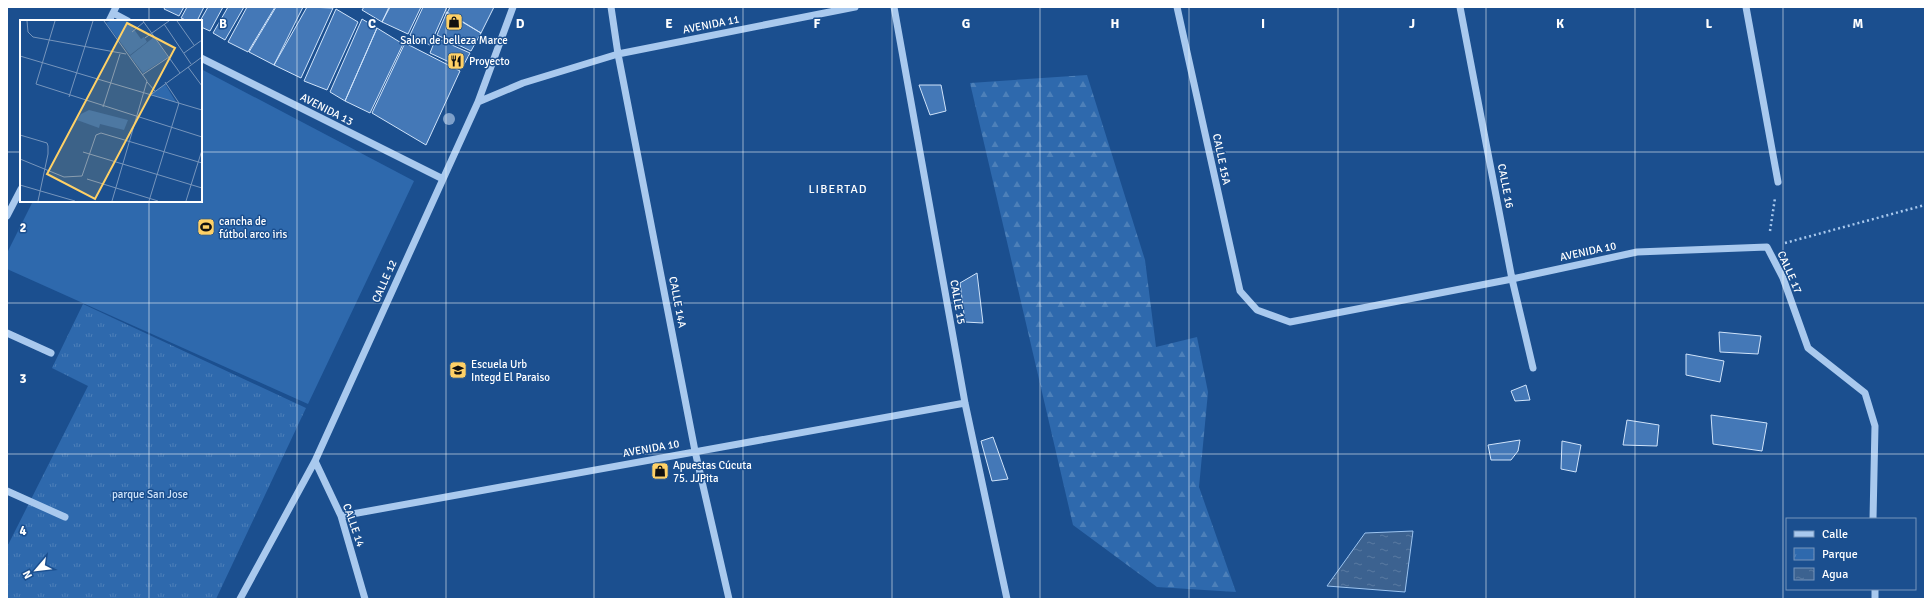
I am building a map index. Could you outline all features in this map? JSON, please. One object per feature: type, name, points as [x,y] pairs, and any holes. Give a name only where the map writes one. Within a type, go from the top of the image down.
[{"type":"street","name":"CALLE 12","points":[[240,599],[315,461],[478,102],[513,7]]},
{"type":"street","name":"CALLE 14A","points":[[611,7],[618,54],[695,451],[729,599]]},
{"type":"street","name":"AVENIDA 11","points":[[618,54],[855,7]]},
{"type":"street","name":"CALLE 15","points":[[894,7],[965,403],[1007,599]]},
{"type":"street","name":"CALLE 15A","points":[[1177,7],[1240,291],[1257,310]]},
{"type":"street","name":"CALLE 16","points":[[1460,7],[1512,279],[1533,368]]},
{"type":"street","points":[[1746,7],[1778,182]]},
{"type":"street","points":[[109,20],[114,10],[127,20]]},
{"type":"street","points":[[478,102],[523,83],[618,54]]},
{"type":"street","name":"AVENIDA 13","points":[[202,59],[442,179]]},
{"type":"street","points":[[7,216],[20,191]]},
{"type":"street","name":"AVENIDA 10","points":[[1257,310],[1290,322],[1512,279],[1638,252],[1767,247]]},
{"type":"street","name":"CALLE 17","points":[[1767,247],[1783,278],[1808,348],[1865,393],[1875,426],[1873,518]]},
{"type":"street","points":[[7,333],[51,353]]},
{"type":"street","name":"AVENIDA 10","points":[[341,516],[965,403]]},
{"type":"street","name":"CALLE 14","points":[[315,461],[341,516],[365,599]]},
{"type":"street","points":[[7,491],[66,517]]},
{"type":"path","name":"CALLE 17","points":[[1767,247],[1778,182]]},
{"type":"path","points":[[1767,247],[1925,205]]},
{"type":"green space","name":"cancha de fútbol arco iris","points":[[202,70],[414,181],[308,404],[7,269],[7,253],[32,202],[202,202]]},
{"type":"green space","points":[[1087,75],[1145,260],[1156,347],[1197,337],[1208,392],[1199,487],[1236,592],[1157,587],[1073,525],[970,83]]},
{"type":"green space","name":"parque San Jose","points":[[83,304],[306,408],[216,599],[7,599],[7,547],[88,386],[52,368]]},
{"type":"water","points":[[1413,531],[1405,592],[1327,586],[1365,533]]},
{"type":"building","points":[[165,7],[184,7],[179,16],[164,9]]},
{"type":"building","points":[[187,7],[204,7],[198,20],[186,20],[181,18]]},
{"type":"building","points":[[208,7],[223,7],[210,31],[202,27],[202,20],[201,20]]},
{"type":"building","points":[[228,7],[244,7],[225,40],[213,33]]},
{"type":"building","points":[[247,7],[275,7],[248,52],[228,42]]},
{"type":"building","points":[[276,7],[303,7],[274,65],[249,52]]},
{"type":"building","points":[[307,7],[333,8],[301,78],[274,65]]},
{"type":"building","points":[[364,7],[389,7],[382,22],[362,10]]},
{"type":"building","points":[[390,7],[421,7],[408,34],[382,22]]},
{"type":"building","points":[[423,7],[447,7],[430,45],[410,35]]},
{"type":"building","points":[[450,7],[494,7],[481,33],[447,13]]},
{"type":"building","points":[[336,9],[358,22],[327,90],[304,81]]},
{"type":"building","name":"Salon de belleza Marce","points":[[447,12],[481,33],[471,51],[437,35]]},
{"type":"building","points":[[362,19],[377,28],[345,101],[330,92]]},
{"type":"building","points":[[377,28],[403,44],[370,113],[345,101]]},
{"type":"building","name":"Proyecto","points":[[436,38],[470,53],[462,68],[430,53]]},
{"type":"building","points":[[405,43],[460,71],[426,145],[372,113]]},
{"type":"building","points":[[919,85],[941,85],[946,111],[930,115]]},
{"type":"building","points":[[977,273],[983,323],[965,322],[960,283]]},
{"type":"building","points":[[1719,332],[1761,336],[1758,354],[1720,352]]},
{"type":"building","points":[[1686,354],[1724,361],[1720,382],[1686,375]]},
{"type":"building","points":[[1526,385],[1530,400],[1515,401],[1511,391]]},
{"type":"building","points":[[1711,415],[1767,423],[1762,451],[1713,444]]},
{"type":"building","points":[[1627,420],[1659,425],[1657,446],[1623,445]]},
{"type":"building","points":[[993,437],[1008,479],[992,481],[981,441]]},
{"type":"building","points":[[1520,440],[1518,451],[1511,460],[1491,460],[1488,445]]},
{"type":"building","points":[[1562,441],[1581,445],[1576,472],[1561,469]]},
{"type":"place","name":"Salon de belleza Marce","points":[[454,22]]},
{"type":"place","name":"Proyecto","points":[[456,61]]},
{"type":"place","name":"cancha de fútbol arco iris","points":[[206,227]]},
{"type":"place","name":"Escuela Urb Integd El Paraiso","points":[[458,370]]},
{"type":"place","name":"Apuestas Cúcuta 75. JJPita","points":[[660,471]]},
{"type":"district","name":"LIBERTAD","points":[[838,189]]}]
